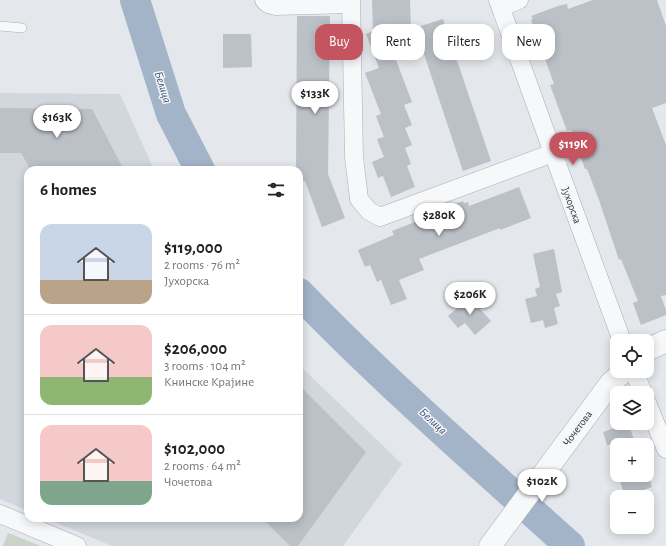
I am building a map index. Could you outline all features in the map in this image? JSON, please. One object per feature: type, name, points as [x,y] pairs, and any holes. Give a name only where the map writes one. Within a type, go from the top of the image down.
[{"type":"street","points":[[264,0],[268,4],[276,6],[351,2],[354,157],[359,199],[369,210],[380,217],[553,153]]},
{"type":"street","points":[[500,3],[519,0]]},
{"type":"street","name":"Јухорска","points":[[500,3],[619,334]]},
{"type":"street","points":[[654,347],[666,341]]},
{"type":"street","name":"Чочетова","points":[[496,538],[555,456],[610,384],[616,378]]},
{"type":"street","points":[[654,420],[666,449]]},
{"type":"street","points":[[0,514],[77,546]]},
{"type":"lane","points":[[0,26],[22,28]]},
{"type":"shaded area","points":[[0,93],[120,94],[152,166],[24,166],[24,509],[0,499]]},
{"type":"shaded area","points":[[303,369],[402,464],[343,546],[112,546],[55,522],[303,522]]},
{"type":"green space","points":[[8,533],[41,546],[3,546]]},
{"type":"building","points":[[372,0],[410,0],[411,24],[373,24]]},
{"type":"building","points":[[593,0],[657,0],[666,26],[666,103],[652,108],[666,145],[666,295],[661,296],[666,310],[666,315],[641,325],[633,303],[638,301],[621,259],[619,260],[587,169],[585,169],[571,130],[567,131],[550,85],[554,84],[545,60],[555,60],[555,24],[532,24],[531,20],[533,19],[531,16],[558,6],[567,4],[568,9]]},
{"type":"building","points":[[297,16],[330,16],[330,24],[315,24],[315,60],[329,60],[328,174],[345,218],[322,227],[305,181],[303,181],[303,166],[296,166]]},
{"type":"building","points":[[443,19],[445,24],[433,24],[433,60],[457,60],[491,161],[463,171],[425,57],[425,25]]},
{"type":"building","points":[[371,32],[371,47],[366,34]]},
{"type":"building","points":[[223,34],[251,34],[252,67],[223,68]]},
{"type":"building","points":[[376,60],[396,60],[412,102],[404,105],[412,125],[405,128],[412,145],[405,148],[411,164],[407,166],[415,187],[391,197],[383,176],[378,178],[372,162],[384,157],[377,139],[384,137],[376,116],[381,114],[365,73],[379,68]]},
{"type":"building","points":[[0,108],[92,109],[122,166],[29,166],[21,153],[0,153]]},
{"type":"building","points":[[519,187],[531,218],[500,230],[500,228],[419,259],[424,270],[399,280],[407,299],[391,305],[381,280],[377,282],[370,265],[365,267],[358,250],[394,235],[392,231],[445,210],[444,208],[463,201],[464,203],[468,202],[469,206]]},
{"type":"building","points":[[554,249],[562,292],[556,294],[560,306],[554,308],[558,324],[545,328],[543,320],[531,323],[525,299],[537,296],[535,289],[540,287],[533,254]]},
{"type":"building","points":[[472,295],[483,307],[480,309],[491,321],[475,335],[465,323],[458,328],[448,316]]},
{"type":"building","points":[[303,389],[366,452],[298,546],[290,546],[266,522],[303,522]]},
{"type":"building","points":[[610,429],[631,430],[633,438],[610,438],[610,445],[607,445],[603,432]]},
{"type":"building","points":[[620,482],[651,482],[652,487],[643,490],[623,490]]},
{"type":"waterway","name":"Белица","points":[[135,0],[171,114],[198,166]]},
{"type":"waterway","name":"Белица","points":[[303,297],[398,390],[570,546]]}]
